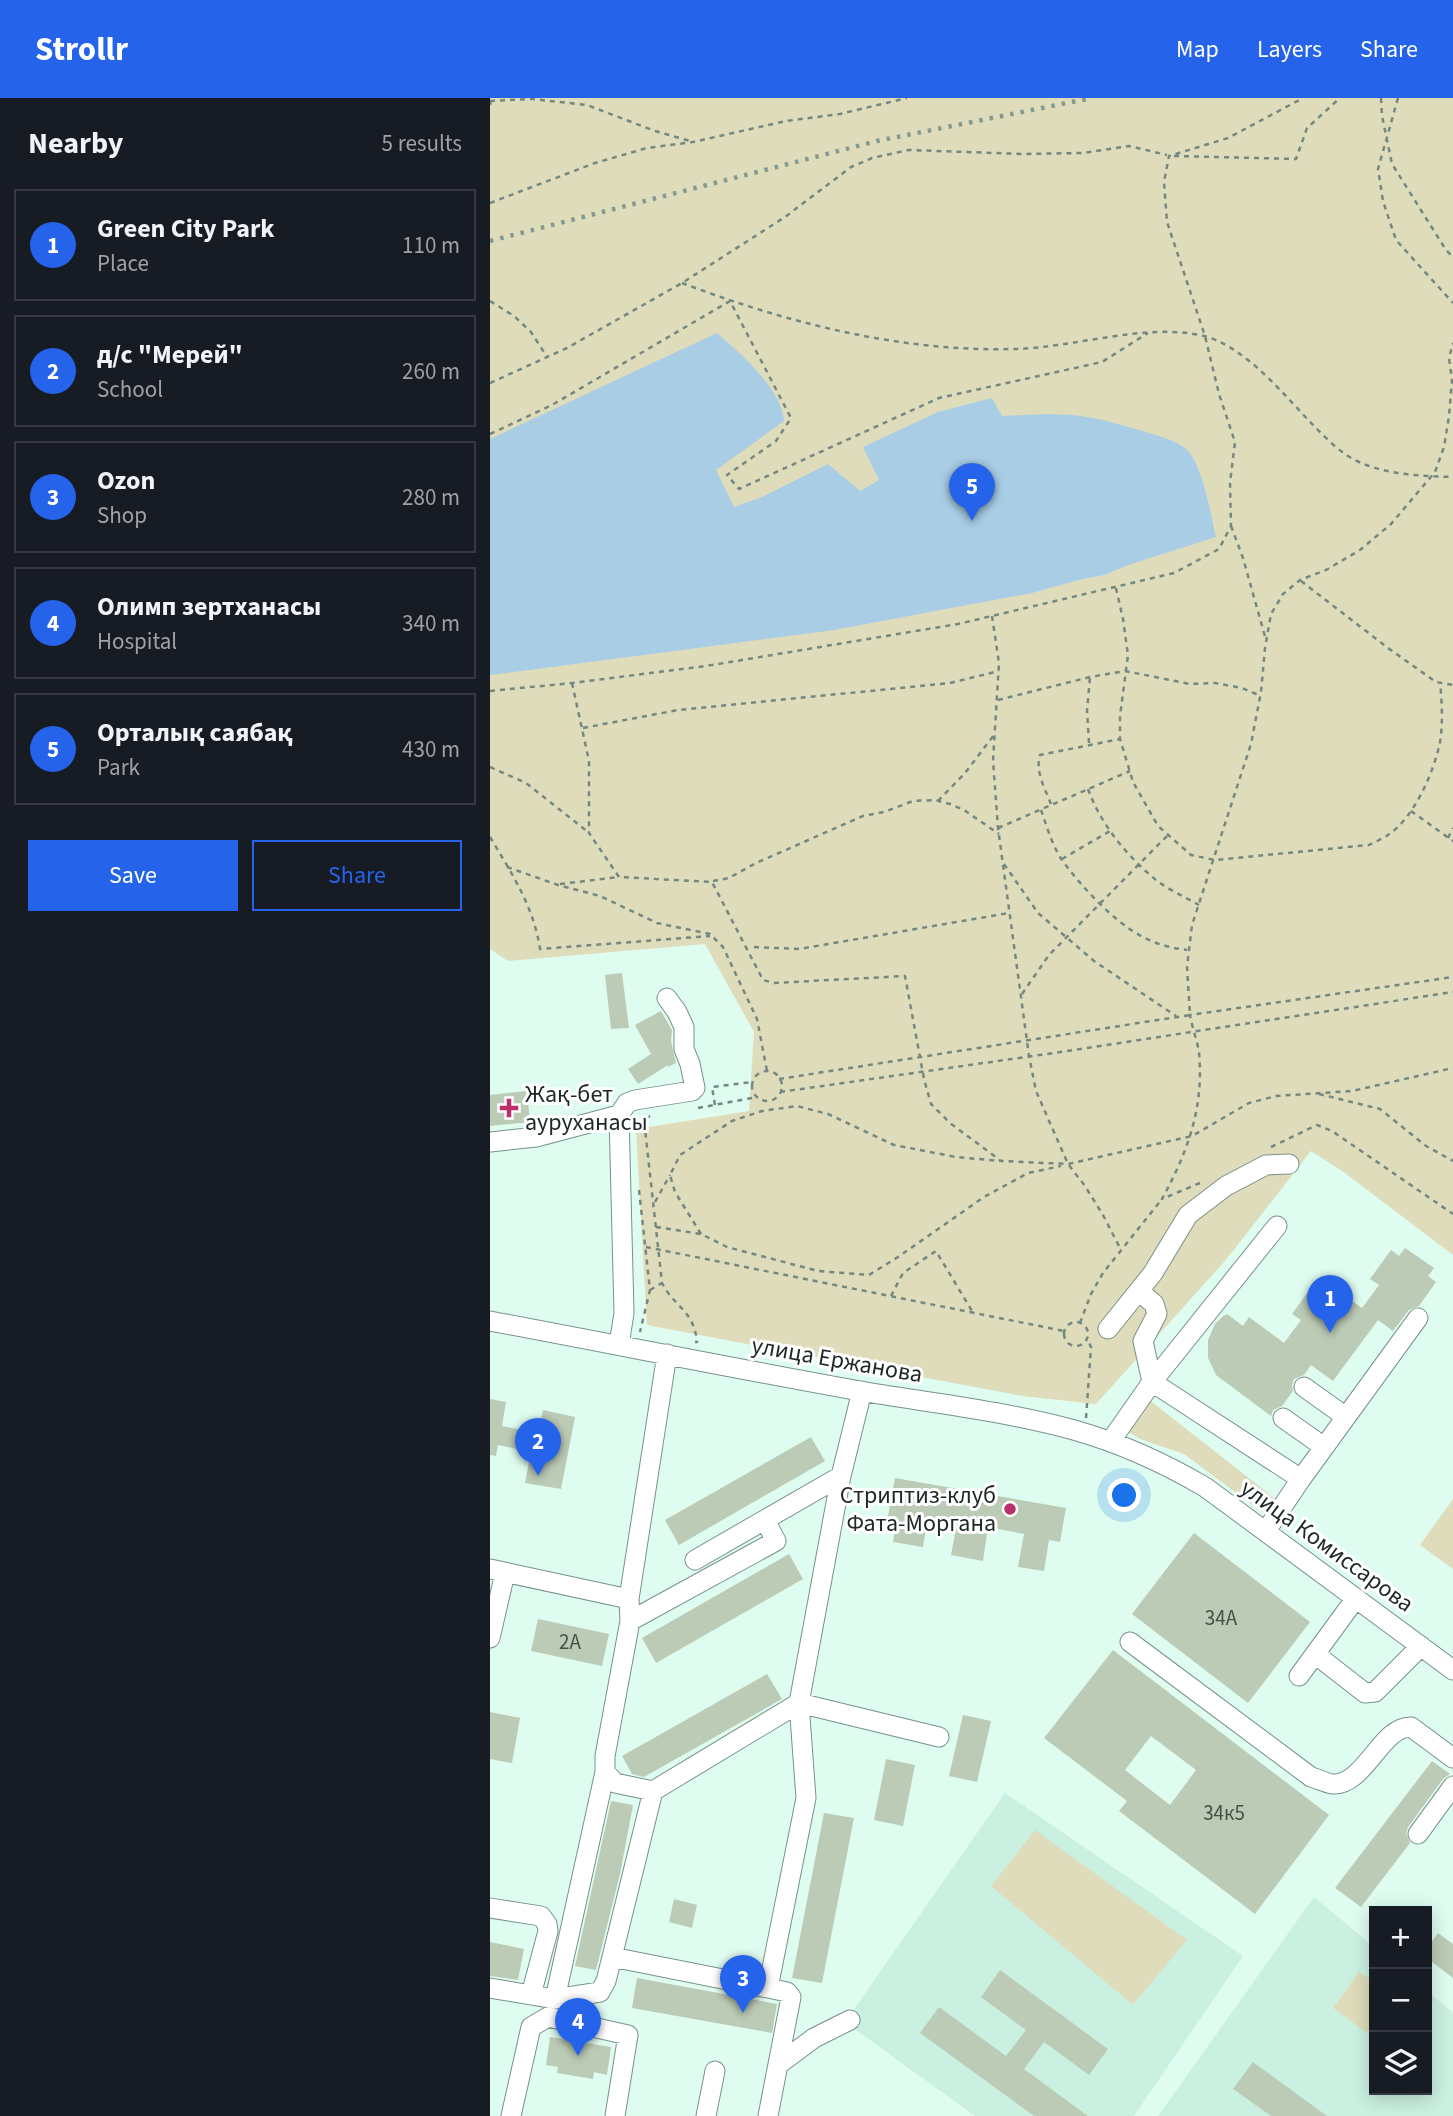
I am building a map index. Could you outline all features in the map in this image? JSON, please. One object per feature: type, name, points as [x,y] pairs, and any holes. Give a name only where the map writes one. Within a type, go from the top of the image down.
[{"type":"street","points":[[628,1347],[624,1313],[619,1115],[627,1103],[635,1100],[692,1091],[695,1088],[684,1049],[684,1027],[667,998]]},
{"type":"street","points":[[490,1142],[536,1137],[619,1115]]},
{"type":"street","points":[[1108,1329],[1153,1273],[1188,1215],[1226,1186],[1266,1165],[1289,1164]]},
{"type":"street","points":[[1110,1442],[1152,1382],[1277,1226]]},
{"type":"street","points":[[1139,1291],[1154,1304],[1157,1314],[1143,1341],[1152,1382],[1301,1479]]},
{"type":"street","points":[[1266,1531],[1418,1318]]},
{"type":"street","name":"улица Ержанова","points":[[490,1321],[1031,1420],[1075,1430],[1169,1466]]},
{"type":"street","points":[[555,1999],[605,1772],[605,1756],[630,1621],[629,1599],[667,1354]]},
{"type":"street","points":[[1304,1387],[1346,1418]]},
{"type":"street","points":[[768,1988],[806,1798],[799,1703],[841,1476],[862,1391]]},
{"type":"street","points":[[1283,1418],[1324,1447]]},
{"type":"street","name":"улица Комиссарова","points":[[1169,1466],[1205,1487],[1453,1670]]},
{"type":"street","points":[[695,1560],[841,1476]]},
{"type":"street","points":[[630,1621],[776,1541],[765,1520]]},
{"type":"street","points":[[490,1638],[497,1571],[629,1599]]},
{"type":"street","points":[[1299,1676],[1356,1598]]},
{"type":"street","points":[[1130,1642],[1311,1777],[1333,1784],[1345,1781],[1403,1727],[1411,1727],[1453,1758]]},
{"type":"street","points":[[1315,1654],[1365,1693],[1375,1692],[1421,1646]]},
{"type":"street","points":[[605,1772],[615,1783],[653,1791],[799,1703],[939,1737]]},
{"type":"street","points":[[1418,1834],[1453,1786]]},
{"type":"street","points":[[490,1988],[555,1999],[600,1992],[606,1982],[653,1791]]},
{"type":"street","points":[[490,1908],[541,1916],[547,1924],[548,1931],[531,1995]]},
{"type":"street","points":[[612,1957],[787,1992],[791,1997],[768,2116]]},
{"type":"street","points":[[511,2116],[531,2027],[548,2017],[628,2035],[615,2116]]},
{"type":"street","points":[[779,2064],[814,2038],[850,2020]]},
{"type":"street","points":[[706,2116],[715,2071]]},
{"type":"path","points":[[490,203],[594,163],[647,148],[693,142],[786,121],[840,114],[907,98]]},
{"type":"path","points":[[1169,156],[1228,138],[1303,98]]},
{"type":"path","points":[[490,383],[566,348],[682,283],[785,217],[851,167],[872,158],[909,150],[1035,154],[1083,153],[1129,146],[1169,156],[1296,159],[1307,128],[1340,98]]},
{"type":"path","points":[[1381,98],[1386,141],[1392,164],[1453,257]]},
{"type":"path","points":[[1398,98],[1378,169],[1383,201],[1396,240],[1453,303]]},
{"type":"path","points":[[491,101],[532,99],[587,105],[655,131],[693,142]]},
{"type":"path","points":[[1169,156],[1164,182],[1167,222],[1205,336],[1219,394],[1235,442],[1230,483],[1231,526],[1243,558],[1266,641]]},
{"type":"path","points":[[682,283],[730,301],[847,333],[940,347],[1016,349],[1166,331],[1205,336],[1238,352],[1333,445],[1358,462],[1394,472],[1453,477]]},
{"type":"path","points":[[490,301],[514,316],[531,332],[547,357]]},
{"type":"path","points":[[730,301],[791,418],[776,441],[727,475],[739,489],[939,398],[1102,362],[1149,333]]},
{"type":"path","points":[[490,434],[552,405],[730,301]]},
{"type":"path","points":[[1080,1323],[1102,1273],[1162,1199],[1192,1136],[1199,1092],[1199,1051],[1190,1015],[1187,967],[1192,925],[1251,744],[1261,696],[1271,614],[1283,594],[1300,580],[1326,570],[1360,550],[1391,524],[1431,476],[1444,447],[1450,416],[1452,380],[1448,358],[1453,343]]},
{"type":"path","points":[[490,691],[706,666],[958,624],[1174,573],[1219,550],[1231,526]]},
{"type":"path","points":[[1300,580],[1388,648],[1436,681],[1453,685]]},
{"type":"path","points":[[1116,588],[1128,655],[1120,716],[1120,738],[1133,782],[1158,826],[1191,855],[1215,860],[1369,845],[1390,834],[1411,811],[1428,779],[1440,742],[1440,682]]},
{"type":"path","points":[[992,616],[999,671],[993,761],[998,828],[1026,1040],[1036,1091],[1068,1164],[1097,1206],[1121,1250]]},
{"type":"path","points":[[581,728],[678,710],[950,683],[999,671]]},
{"type":"path","points":[[997,700],[1125,671],[1190,684],[1228,685],[1261,696]]},
{"type":"path","points":[[1089,744],[1087,710],[1090,677]]},
{"type":"path","points":[[572,683],[589,761],[589,833]]},
{"type":"path","points":[[939,802],[965,774],[994,735]]},
{"type":"path","points":[[1051,805],[1040,771],[1040,755],[1120,738]]},
{"type":"path","points":[[490,766],[526,783],[589,833],[619,877]]},
{"type":"path","points":[[998,828],[1130,771]]},
{"type":"path","points":[[1088,789],[1095,808],[1110,831],[1139,864],[1158,882],[1199,905]]},
{"type":"path","points":[[558,885],[619,877],[712,882],[729,878],[756,863],[863,816],[914,801],[939,802],[964,810],[999,834]]},
{"type":"path","points":[[1041,810],[1049,836],[1062,859],[1101,903],[1140,936],[1164,946],[1189,950]]},
{"type":"path","points":[[1411,811],[1453,841]]},
{"type":"path","points":[[1448,838],[1453,828]]},
{"type":"path","points":[[1062,859],[1110,831]]},
{"type":"path","points":[[1022,994],[1049,955],[1168,835]]},
{"type":"path","points":[[490,837],[527,902],[540,949],[712,936]]},
{"type":"path","points":[[1003,862],[1038,913],[1094,961],[1178,1017]]},
{"type":"path","points":[[508,867],[558,885],[600,896],[657,923],[706,932],[712,936],[723,947],[757,1019],[767,1071]]},
{"type":"path","points":[[712,882],[763,980],[774,983],[905,975],[923,1072],[932,1104],[950,1123],[1001,1161]]},
{"type":"path","points":[[754,947],[799,949],[1009,913]]},
{"type":"path","points":[[779,1079],[1453,977]]},
{"type":"path","points":[[780,1092],[779,1079],[773,1073],[767,1071],[756,1075],[752,1082],[752,1089],[757,1097],[770,1101],[780,1092],[1453,992]]},
{"type":"path","points":[[656,1227],[701,1234],[727,1247],[818,1271],[869,1275],[984,1197],[1028,1173],[1192,1136],[1249,1103],[1276,1096],[1352,1091],[1453,1068]]},
{"type":"path","points":[[715,1105],[712,1087],[752,1082]]},
{"type":"path","points":[[1315,1093],[1380,1109],[1426,1146],[1453,1161]]},
{"type":"path","points":[[692,1109],[757,1097]]},
{"type":"path","points":[[770,1101],[772,1110]]},
{"type":"path","points":[[654,1202],[680,1155],[732,1121],[797,1106],[828,1114],[894,1145],[956,1157],[1068,1164]]},
{"type":"path","points":[[659,1115],[643,1120],[662,1283],[667,1293],[691,1320],[698,1342]]},
{"type":"path","points":[[1268,1149],[1317,1125],[1332,1130],[1453,1214]]},
{"type":"path","points":[[670,1175],[675,1192],[701,1234]]},
{"type":"path","points":[[1162,1199],[1208,1178]]},
{"type":"path","points":[[628,1347],[650,1290],[639,1184]]},
{"type":"path","points":[[646,1247],[1065,1331]]},
{"type":"path","points":[[891,1296],[903,1273],[936,1251],[973,1313]]},
{"type":"path","points":[[650,1290],[662,1283]]},
{"type":"path","points":[[1086,1419],[1091,1348],[1087,1330],[1080,1323],[1072,1322],[1067,1326],[1065,1337],[1068,1342],[1080,1345],[1087,1338]]},
{"type":"shaded area","points":[[490,98],[1453,98],[1453,1255],[1345,1173],[1311,1151],[1225,1261],[1096,1404],[1022,1396],[647,1325],[636,1129],[749,1111],[754,1032],[705,944],[508,961],[490,949]]},
{"type":"shaded area","points":[[1143,1395],[1283,1505],[1263,1513],[1184,1454],[1140,1439],[1129,1432]]},
{"type":"shaded area","points":[[1453,1499],[1453,1569],[1420,1545]]},
{"type":"shaded area","points":[[1005,1793],[1243,1956],[1134,2116],[975,2116],[845,2022]]},
{"type":"shaded area","points":[[1035,1830],[1187,1940],[1133,2005],[991,1886]]},
{"type":"shaded area","points":[[1314,1897],[1369,1943],[1369,2095],[1432,2095],[1432,1995],[1453,2013],[1453,2116],[1158,2116]]},
{"type":"shaded area","points":[[1359,1972],[1369,1979],[1369,2034],[1333,2008]]},
{"type":"water","points":[[717,333],[748,361],[768,384],[776,397],[784,421],[716,470],[734,507],[762,497],[828,464],[860,491],[879,480],[863,447],[938,412],[992,398],[1002,416],[1082,416],[1178,443],[1188,451],[1198,468],[1216,537],[1104,575],[1032,593],[834,630],[490,675],[490,439]]},
{"type":"building","points":[[622,973],[629,1028],[611,1029],[605,975]]},
{"type":"building","points":[[661,1011],[672,1030],[671,1041],[676,1063],[668,1065],[638,1084],[628,1069],[651,1054],[635,1025]]},
{"type":"building","name":"Жақ-бет ауруханасы","points":[[527,1091],[530,1122],[490,1126],[490,1095]]},
{"type":"building","points":[[1405,1248],[1434,1268],[1428,1276],[1436,1282],[1419,1306],[1409,1310],[1393,1331],[1378,1320],[1333,1381],[1311,1365],[1304,1375],[1294,1379],[1293,1391],[1282,1406],[1273,1410],[1271,1416],[1216,1375],[1208,1358],[1208,1340],[1215,1324],[1222,1317],[1227,1314],[1243,1326],[1249,1317],[1284,1343],[1301,1320],[1292,1314],[1313,1285],[1321,1291],[1327,1283],[1362,1308],[1379,1285],[1370,1279],[1391,1250],[1399,1256]]},
{"type":"building","points":[[490,1399],[506,1402],[502,1426],[538,1433],[543,1410],[575,1417],[561,1489],[525,1483],[531,1452],[498,1445],[496,1456],[490,1455]]},
{"type":"building","points":[[811,1437],[825,1461],[679,1545],[665,1520]]},
{"type":"building","points":[[895,1478],[1066,1508],[1060,1542],[1049,1540],[1044,1571],[1018,1567],[1024,1534],[988,1527],[983,1561],[951,1555],[957,1523],[928,1518],[923,1547],[893,1542],[896,1523],[887,1521]]},
{"type":"building","points":[[1194,1533],[1310,1622],[1248,1703],[1132,1614]]},
{"type":"building","points":[[789,1554],[803,1579],[656,1663],[642,1638]]},
{"type":"building","points":[[538,1619],[609,1634],[602,1666],[531,1651]]},
{"type":"building","points":[[1113,1650],[1329,1815],[1255,1914],[1119,1811],[1127,1801],[1044,1738]],"holes":[[[1151,1736],[1196,1770],[1170,1805],[1125,1770]]]},
{"type":"building","points":[[767,1674],[782,1699],[644,1777],[632,1774],[622,1756]]},
{"type":"building","points":[[490,1712],[520,1718],[512,1763],[490,1759]]},
{"type":"building","points":[[963,1715],[991,1721],[977,1782],[949,1776]]},
{"type":"building","points":[[886,1759],[915,1765],[903,1826],[874,1820]]},
{"type":"building","points":[[1432,1761],[1450,1774],[1443,1779],[1408,1827],[1406,1833],[1410,1843],[1361,1907],[1335,1888]]},
{"type":"building","points":[[611,1801],[633,1805],[620,1874],[596,1970],[575,1966]]},
{"type":"building","points":[[824,1813],[854,1818],[822,1983],[792,1978]]},
{"type":"building","points":[[674,1899],[697,1905],[692,1928],[669,1922]]},
{"type":"building","points":[[1438,1933],[1453,1944],[1453,1978],[1432,1962],[1432,1941]]},
{"type":"building","points":[[490,1942],[524,1949],[518,1980],[490,1976]]},
{"type":"building","points":[[1000,1970],[1108,2049],[1089,2075],[1044,2042],[1024,2069],[1088,2116],[1034,2116],[920,2033],[939,2007],[1006,2056],[1026,2030],[981,1997]]},
{"type":"building","points":[[637,1978],[777,2004],[772,2033],[632,2008]]},
{"type":"building","points":[[550,2037],[611,2047],[607,2075],[594,2072],[593,2079],[557,2073],[558,2067],[546,2065]]},
{"type":"building","points":[[1253,2062],[1327,2116],[1271,2116],[1233,2089]]},
{"type":"railway","points":[[490,241],[877,141],[1092,98]]},
{"type":"place","name":"Орталық саябақ","points":[[972,521]]},
{"type":"place","name":"Жақ-бет ауруханасы","points":[[509,1108]]},
{"type":"place","name":"Green City Park","points":[[1330,1333]]},
{"type":"place","name":"д/с \"Мерей\"","points":[[538,1476]]},
{"type":"place","name":"Стриптиз-клуб Фата-Моргана","points":[[1010,1509]]},
{"type":"place","name":"Ozon","points":[[743,2013]]},
{"type":"place","name":"Олимп зертханасы","points":[[578,2056]]}]
